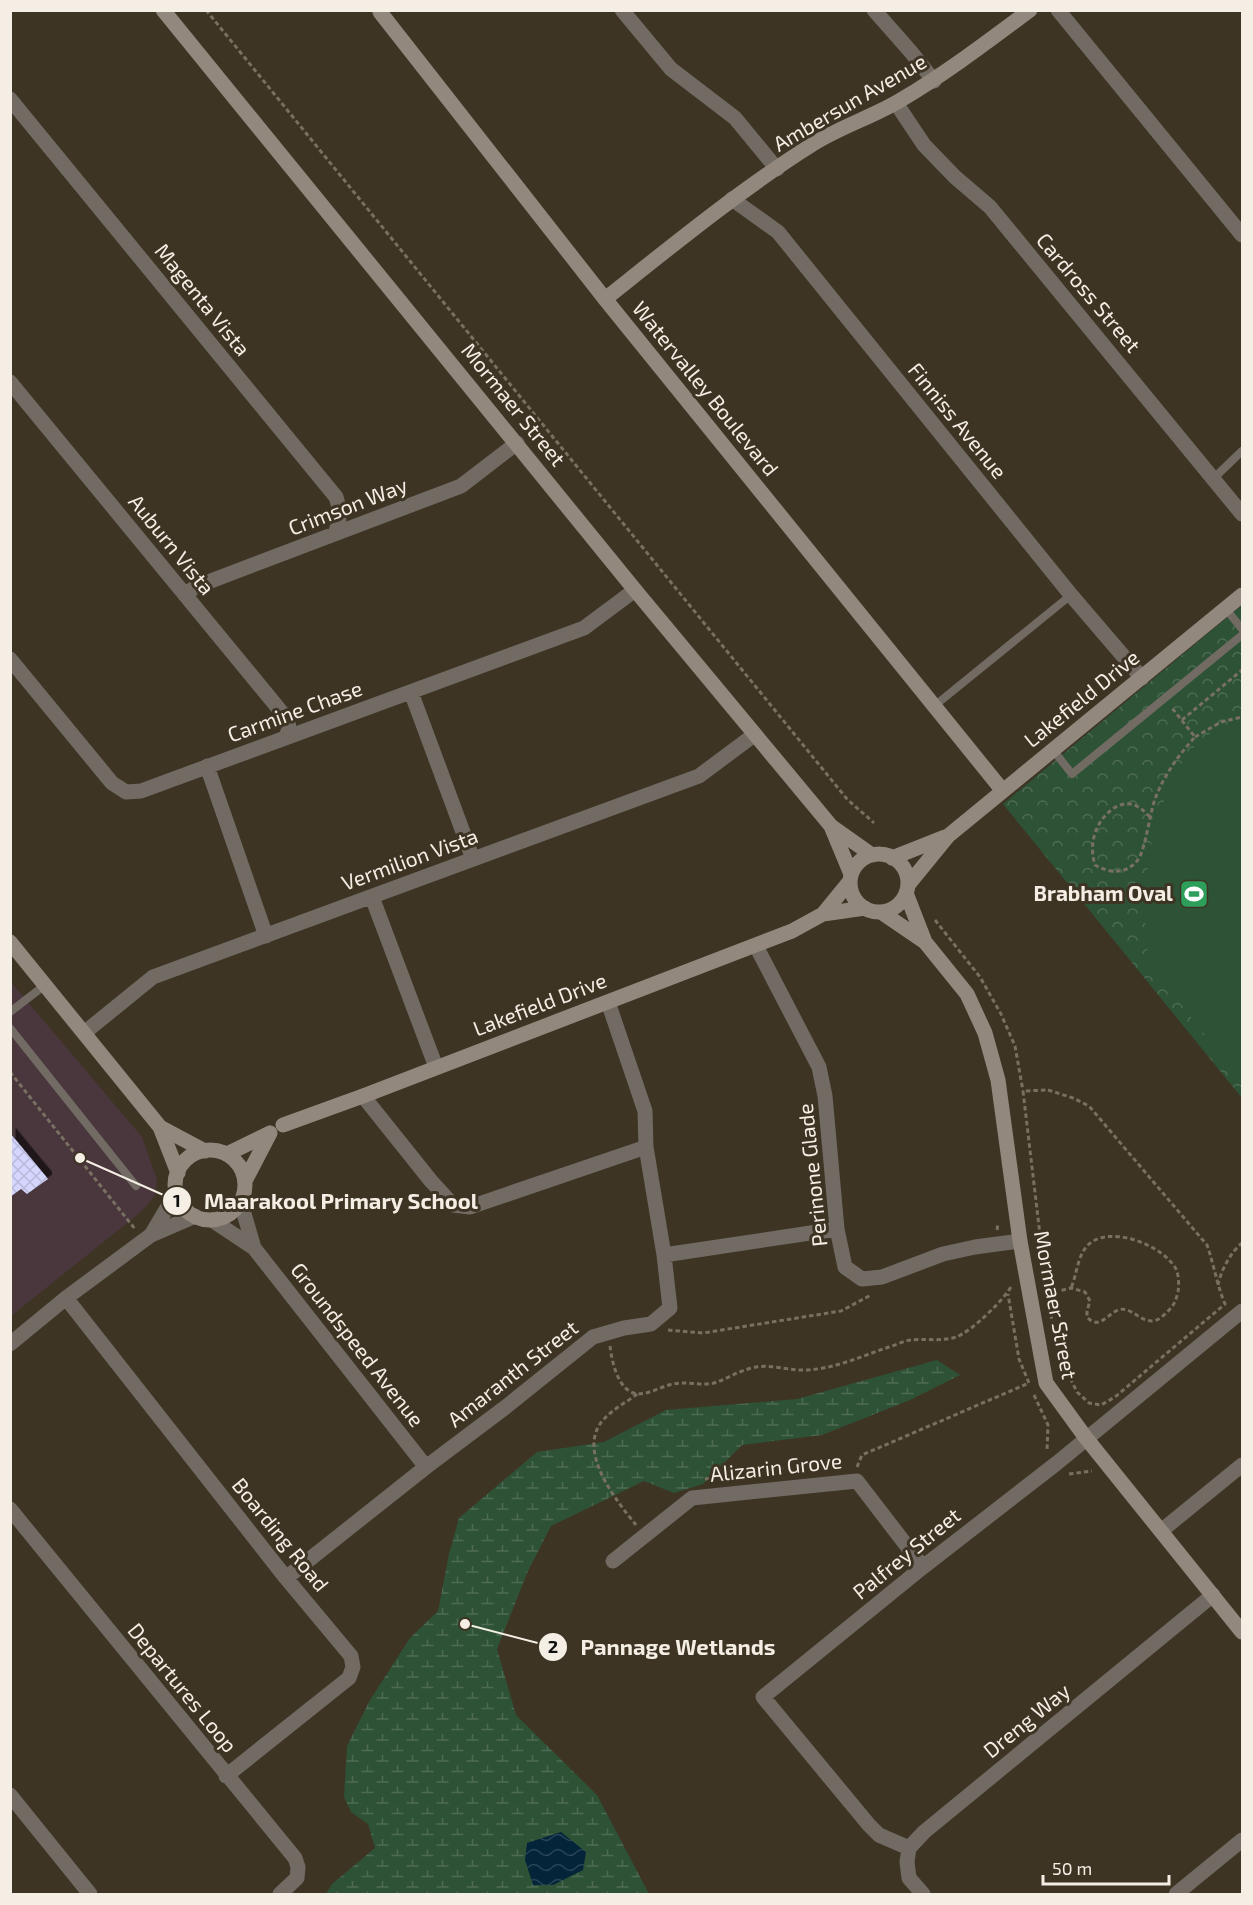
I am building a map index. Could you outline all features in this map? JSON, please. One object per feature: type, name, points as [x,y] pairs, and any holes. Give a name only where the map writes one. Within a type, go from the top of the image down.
[{"type":"street","name":"Mormaer Street","points":[[163,10],[754,735],[831,826],[872,855]]},
{"type":"street","name":"Watervalley Boulevard","points":[[381,10],[380,12],[605,299],[1003,791]]},
{"type":"street","points":[[622,10],[671,69],[735,118],[777,169]]},
{"type":"street","points":[[874,10],[934,81]]},
{"type":"street","name":"Ambersun Avenue","points":[[605,299],[732,199],[815,143],[896,103],[934,81],[1030,10]]},
{"type":"street","points":[[1058,10],[1242,235]]},
{"type":"street","name":"Magenta Vista","points":[[10,99],[336,497],[340,508],[340,520],[335,534]]},
{"type":"street","name":"Cardross Street","points":[[896,103],[924,145],[955,177],[990,207],[1242,514]]},
{"type":"street","name":"Finniss Avenue","points":[[732,199],[778,232],[1071,595],[1142,678]]},
{"type":"street","name":"Auburn Vista","points":[[10,382],[288,720],[289,729],[286,737]]},
{"type":"street","name":"Crimson Way","points":[[185,595],[195,587],[461,486],[517,443]]},
{"type":"street","name":"Carmine Chase","points":[[10,659],[112,783],[126,792],[141,791],[584,628],[635,590]]},
{"type":"street","name":"Lakefield Drive","points":[[907,889],[948,836],[1242,595]]},
{"type":"street","points":[[411,692],[473,860]]},
{"type":"street","name":"Vermilion Vista","points":[[84,1033],[153,977],[699,776],[754,735]]},
{"type":"street","points":[[207,766],[266,936]]},
{"type":"street","name":"Mormaer Street","points":[[831,826],[850,878]]},
{"type":"street","name":"Lakefield Drive","points":[[892,858],[948,836]]},
{"type":"street","points":[[884,854],[899,862],[904,869],[907,889],[897,905],[881,912],[865,908],[853,896],[850,878],[860,861],[872,855],[884,854]]},
{"type":"street","name":"Lakefield Drive","points":[[823,914],[850,878]]},
{"type":"street","name":"Mormaer Street","points":[[907,889],[925,942]]},
{"type":"street","points":[[372,897],[436,1067]]},
{"type":"street","name":"Lakefield Drive","points":[[227,1154],[277,1129],[792,932],[823,914],[865,908]]},
{"type":"street","name":"Mormaer Street","points":[[881,912],[925,942],[967,994],[985,1034],[998,1080],[1020,1241],[1046,1383],[1086,1438],[1242,1632]]},
{"type":"street","name":"Perinone Glade","points":[[756,946],[819,1067],[825,1096],[837,1229],[845,1268],[862,1279],[882,1277],[944,1254],[1020,1241]]},
{"type":"street","points":[[12,947],[160,1127],[178,1173]]},
{"type":"street","name":"Amaranth Street","points":[[286,1578],[426,1467],[507,1407],[593,1337],[651,1324],[670,1308],[664,1255],[646,1147],[645,1111],[608,1002]]},
{"type":"street","points":[[363,1096],[453,1205],[470,1207],[646,1147]]},
{"type":"street","points":[[160,1127],[205,1151]]},
{"type":"street","points":[[245,1181],[277,1129]]},
{"type":"street","points":[[205,1151],[227,1154],[238,1164],[245,1181],[245,1192],[241,1203],[229,1215],[212,1220],[200,1219],[189,1213],[181,1204],[176,1193],[178,1173],[186,1161],[195,1154],[205,1151]]},
{"type":"street","points":[[147,1238],[176,1193]]},
{"type":"street","name":"Groundspeed Avenue","points":[[241,1203],[254,1248]]},
{"type":"street","points":[[10,1344],[147,1238],[195,1216]]},
{"type":"street","name":"Groundspeed Avenue","points":[[212,1220],[254,1248],[426,1467]]},
{"type":"street","points":[[664,1255],[837,1229]]},
{"type":"street","name":"Boarding Road","points":[[66,1299],[286,1578],[351,1656],[353,1667],[349,1678],[226,1776]]},
{"type":"street","name":"Palfrey Street","points":[[909,1848],[879,1835],[869,1826],[764,1696],[1057,1463],[1242,1311]]},
{"type":"street","points":[[1161,1531],[1242,1465]]},
{"type":"street","name":"Alizarin Grove","points":[[613,1561],[637,1531],[692,1498],[857,1481],[924,1567]]},
{"type":"street","name":"Departures Loop","points":[[10,1509],[295,1858],[298,1867],[297,1878],[280,1894]]},
{"type":"street","name":"Dreng Way","points":[[909,1848],[924,1832],[1213,1595]]},
{"type":"street","points":[[10,1795],[90,1894]]},
{"type":"street","points":[[1176,1894],[1242,1840]]},
{"type":"street","points":[[909,1848],[907,1862],[909,1878],[922,1894]]},
{"type":"lane","points":[[1214,478],[1242,451]]},
{"type":"lane","points":[[933,707],[1071,595]]},
{"type":"lane","points":[[1226,609],[1242,629]]},
{"type":"lane","points":[[1053,750],[1072,774],[1242,635]]},
{"type":"lane","points":[[10,1012],[45,985]]},
{"type":"lane","points":[[10,1028],[136,1186]]},
{"type":"path","points":[[206,10],[847,799],[874,823]]},
{"type":"path","points":[[1182,720],[1242,670]]},
{"type":"path","points":[[1165,698],[1195,737]]},
{"type":"path","points":[[1150,817],[1139,807],[1128,803],[1114,807],[1100,820],[1094,835],[1095,865],[1117,872],[1127,869],[1139,860],[1150,817],[1154,801],[1164,775],[1195,737],[1221,722],[1242,717]]},
{"type":"path","points":[[931,913],[939,928],[980,977],[1001,1014],[1015,1046],[1023,1091],[1047,1294],[1058,1353],[1077,1392],[1089,1403],[1101,1405],[1115,1396],[1225,1304],[1207,1245],[1089,1106],[1048,1090],[1023,1091]]},
{"type":"path","points":[[10,1072],[147,1238]]},
{"type":"path","points":[[992,1228],[998,1223],[1001,1215]]},
{"type":"path","points":[[1047,1294],[1071,1288],[1085,1292],[1090,1301],[1087,1317],[1097,1323],[1122,1309],[1151,1321],[1158,1320],[1172,1309],[1176,1301],[1178,1286],[1175,1269],[1163,1255],[1148,1245],[1118,1236],[1102,1237],[1087,1246],[1082,1253],[1071,1288]]},
{"type":"path","points":[[1218,1287],[1221,1274],[1237,1247],[1242,1243]]},
{"type":"path","points":[[644,1519],[637,1531],[601,1475],[594,1452],[594,1433],[604,1419],[637,1394],[680,1383],[712,1383],[752,1367],[771,1366],[789,1370],[807,1370],[830,1367],[911,1340],[932,1341],[957,1337],[1008,1294],[1014,1281]]},
{"type":"path","points":[[663,1330],[703,1333],[841,1311],[879,1291]]},
{"type":"path","points":[[856,1470],[862,1455],[1029,1383],[1019,1359],[1008,1294]]},
{"type":"path","points":[[608,1333],[615,1372],[628,1390],[637,1394]]},
{"type":"path","points":[[1033,1394],[1048,1425],[1046,1452],[1067,1474],[1096,1471]]},
{"type":"path","points":[[694,1480],[824,1463],[834,1472]]},
{"type":"shaded area","points":[[10,981],[142,1137],[157,1180],[155,1195],[142,1211],[11,1316]]},
{"type":"green space","points":[[1242,605],[1242,1098],[1003,804]]},
{"type":"green space","name":"Brabham Oval","points":[[1242,722],[1242,1081],[1149,964],[1145,929],[1148,858],[1159,813],[1177,770],[1198,742],[1219,728]]},
{"type":"green space","points":[[937,1360],[960,1375],[910,1400],[822,1435],[742,1445],[703,1484],[674,1493],[644,1481],[551,1526],[528,1571],[497,1649],[516,1715],[597,1795],[649,1894],[326,1894],[332,1884],[375,1848],[368,1824],[351,1812],[344,1797],[347,1746],[370,1700],[410,1638],[438,1611],[449,1554],[459,1518],[537,1452],[604,1442],[666,1410],[797,1399]]},
{"type":"water","points":[[561,1832],[586,1852],[583,1870],[553,1885],[533,1885],[525,1860],[527,1843]]},
{"type":"building","points":[[10,1133],[48,1179],[27,1194],[21,1189],[10,1197]]},
{"type":"place","name":"Brabham Oval","points":[[1194,894]]},
{"type":"place","name":"Maarakool Primary School","points":[[80,1158]]},
{"type":"place","name":"Pannage Wetlands","points":[[465,1624]]}]
